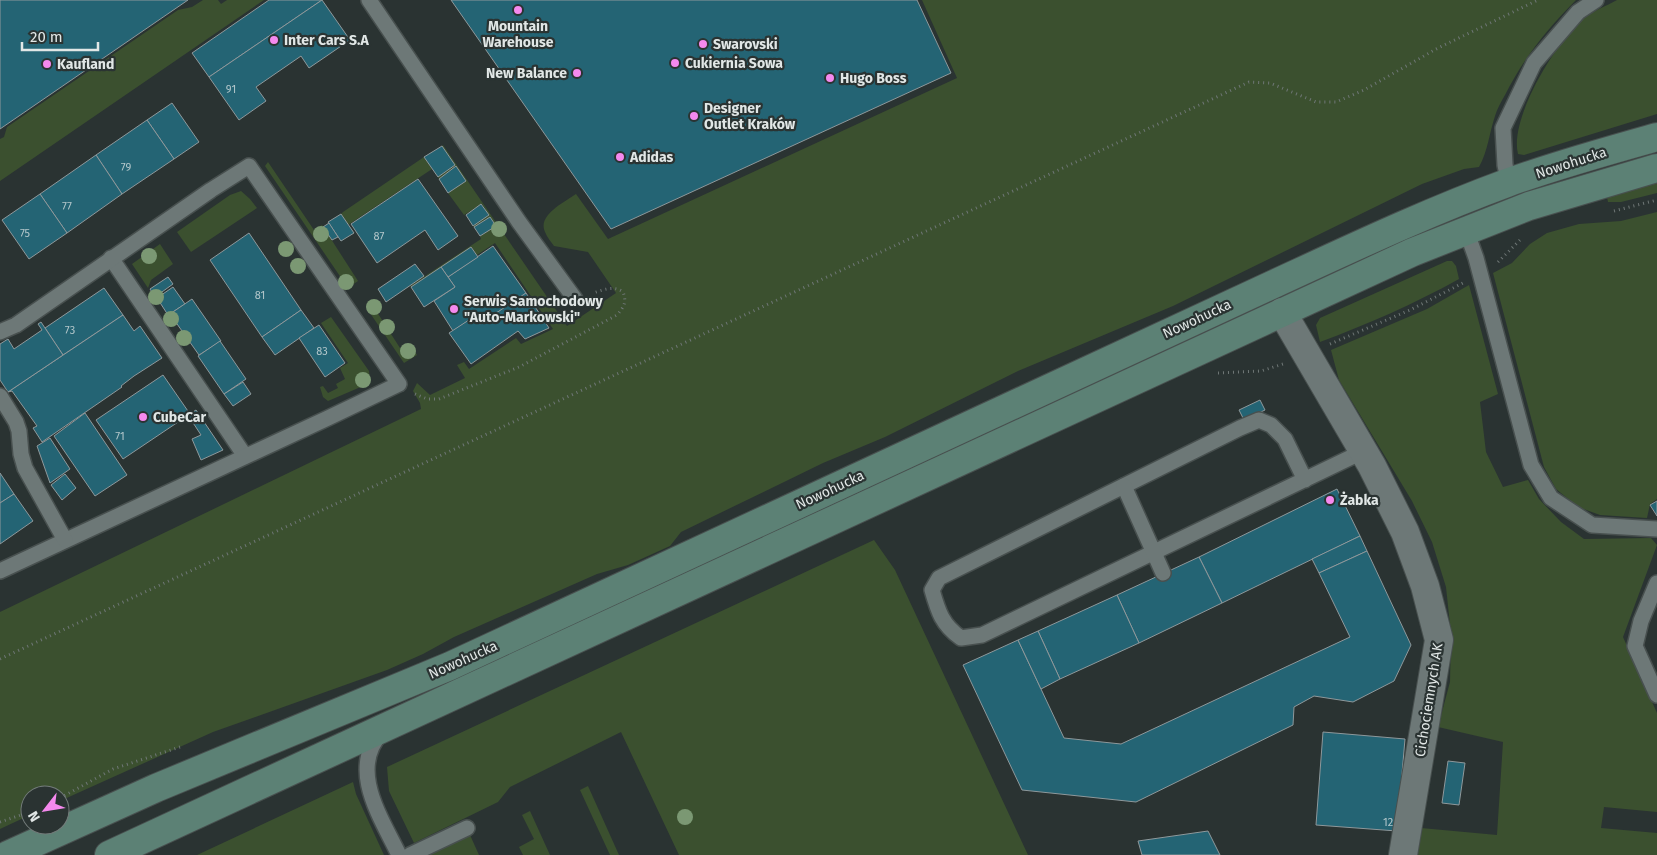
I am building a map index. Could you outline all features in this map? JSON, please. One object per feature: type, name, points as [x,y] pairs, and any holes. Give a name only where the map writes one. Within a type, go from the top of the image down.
[{"type":"main road","name":"Nowohucka","points":[[8,855],[156,788],[450,666],[1326,259],[1508,183],[1657,137]]},
{"type":"main road","name":"Nowohucka","points":[[109,855],[1370,271],[1466,230],[1561,195],[1657,168]]},
{"type":"street","name":"Cichociemnych AK","points":[[1282,312],[1364,451],[1405,532],[1425,586],[1439,640],[1404,855]]},
{"type":"lane","points":[[369,0],[519,222],[575,299]]},
{"type":"lane","points":[[1508,183],[1503,128],[1534,63],[1578,12],[1596,0]]},
{"type":"lane","points":[[0,332],[16,325],[111,258],[249,166],[399,384],[0,571]]},
{"type":"lane","points":[[1466,230],[1480,274],[1531,465],[1550,498],[1592,525],[1657,529]]},
{"type":"lane","points":[[111,258],[246,456]]},
{"type":"lane","points":[[0,396],[20,431],[20,454],[25,468],[65,540]]},
{"type":"lane","points":[[1305,480],[1286,438],[1271,425],[1259,420],[939,578],[932,590],[938,610],[950,630],[961,638],[982,634],[1305,480],[1364,451]]},
{"type":"lane","points":[[1124,486],[1164,573]]},
{"type":"lane","points":[[1657,582],[1641,621],[1635,646],[1657,694]]},
{"type":"lane","points":[[389,726],[380,734],[371,750],[368,763],[368,782],[371,797],[399,855]]},
{"type":"lane","points":[[410,855],[467,828]]},
{"type":"path","points":[[0,659],[1249,82],[1270,83],[1316,102],[1336,102],[1364,90],[1438,48],[1538,0]]},
{"type":"path","points":[[1216,373],[1262,371],[1276,367],[1410,310],[1494,266],[1523,236]]},
{"type":"path","points":[[399,384],[428,399],[440,399],[518,367],[618,315],[624,307],[626,300],[623,292],[619,289],[608,288],[575,299]]},
{"type":"path","points":[[0,822],[20,815]]},
{"type":"green space","points":[[203,0],[218,0],[221,4],[227,0],[264,0],[0,181],[0,139],[4,137],[7,127],[178,10],[192,7]]},
{"type":"green space","points":[[922,0],[1576,0],[1536,45],[1512,82],[1497,111],[1479,167],[1464,169],[1422,184],[1173,306],[1018,371],[885,437],[823,463],[681,532],[670,546],[628,565],[597,574],[454,637],[423,654],[387,670],[213,732],[70,796],[70,785],[20,785],[20,820],[0,829],[0,612],[421,409],[420,403],[413,391],[417,383],[430,395],[465,378],[457,365],[464,362],[469,369],[516,338],[521,344],[553,329],[495,243],[477,255],[471,247],[410,286],[481,239],[480,236],[496,226],[490,217],[474,227],[489,215],[482,204],[464,215],[448,193],[466,181],[457,167],[439,179],[438,177],[455,165],[443,145],[567,326],[616,293],[588,252],[554,246],[546,234],[544,226],[548,215],[576,194],[608,239],[957,78]]},
{"type":"green space","points":[[1617,0],[1657,0],[1657,114],[1524,155],[1518,154],[1517,139],[1527,102],[1548,62],[1572,30],[1583,19]]},
{"type":"green space","points":[[424,157],[432,169],[348,225],[341,214],[343,212]]},
{"type":"green space","points":[[268,162],[314,230],[322,225],[358,281],[348,288],[265,166]]},
{"type":"green space","points":[[1657,183],[1657,193],[1621,202],[1608,202],[1607,197]]},
{"type":"green space","points":[[241,191],[257,208],[191,252],[177,232],[230,195]]},
{"type":"green space","points":[[1657,212],[1657,499],[1650,504],[1647,518],[1600,515],[1578,507],[1556,489],[1544,467],[1493,273],[1512,263],[1530,244],[1547,233],[1579,224],[1621,221]]},
{"type":"green space","points":[[160,244],[173,264],[151,280],[148,288],[132,264]]},
{"type":"green space","points":[[1447,261],[1452,261],[1456,266],[1459,279],[1391,313],[1320,342],[1316,325],[1320,318]]},
{"type":"green space","points":[[1469,285],[1498,394],[1480,402],[1486,452],[1503,487],[1528,480],[1539,499],[1561,522],[1584,539],[1651,538],[1657,545],[1623,637],[1657,713],[1657,812],[1604,807],[1601,828],[1657,833],[1657,855],[1416,855],[1421,828],[1497,835],[1503,742],[1438,727],[1450,682],[1451,634],[1446,587],[1432,542],[1412,501],[1339,380],[1331,350],[1427,309]]},
{"type":"green space","points":[[375,309],[400,348],[409,343],[417,355],[404,363],[370,313]]},
{"type":"green space","points":[[331,317],[369,371],[370,383],[328,401],[323,397],[320,387],[323,386],[328,393],[338,388],[336,384],[345,379],[340,368],[348,363],[321,323]]},
{"type":"green space","points":[[874,540],[895,570],[1028,855],[679,855],[621,732],[510,787],[498,802],[414,843],[389,791],[387,767]]},
{"type":"green space","points":[[353,782],[356,794],[384,855],[197,855]]},
{"type":"green space","points":[[588,786],[619,855],[610,855],[580,790]]},
{"type":"green space","points":[[530,811],[550,855],[523,855],[519,847],[534,839],[522,815]]},
{"type":"green space","points":[[470,835],[479,855],[429,855]]},
{"type":"building","name":"Kaufland","points":[[0,0],[188,0],[0,129]]},
{"type":"building","points":[[269,0],[322,0],[209,77],[192,53]]},
{"type":"building","points":[[322,0],[350,40],[309,68],[301,56],[256,87],[266,101],[239,120],[209,77]]},
{"type":"building","name":"Designer Outlet Kraków","points":[[451,0],[917,0],[951,73],[611,229]]},
{"type":"building","points":[[172,103],[199,142],[174,159],[147,120]]},
{"type":"building","points":[[147,120],[174,159],[122,194],[96,155]]},
{"type":"building","points":[[442,146],[455,165],[438,177],[424,157]]},
{"type":"building","points":[[96,155],[122,194],[67,233],[40,194]]},
{"type":"building","points":[[456,166],[466,181],[448,193],[439,179]]},
{"type":"building","points":[[418,179],[458,236],[438,250],[425,230],[377,263],[351,224]]},
{"type":"building","points":[[40,194],[67,233],[29,259],[2,220]]},
{"type":"building","points":[[481,204],[489,215],[473,226],[466,215]]},
{"type":"building","points":[[341,214],[354,233],[341,241],[328,222]]},
{"type":"building","points":[[490,217],[496,226],[480,236],[474,227]]},
{"type":"building","points":[[329,223],[338,237],[332,240],[323,227]]},
{"type":"building","points":[[249,233],[301,310],[262,337],[210,260]]},
{"type":"building","points":[[493,246],[526,293],[480,324],[475,316],[453,331],[434,301],[455,287],[448,277]]},
{"type":"building","points":[[471,247],[478,257],[448,277],[441,267]]},
{"type":"building","points":[[415,264],[424,276],[386,302],[378,289]]},
{"type":"building","points":[[441,267],[455,287],[424,307],[411,287]]},
{"type":"building","points":[[168,277],[173,284],[155,297],[150,289]]},
{"type":"building","points":[[173,287],[185,304],[168,315],[157,298]]},
{"type":"building","points":[[104,288],[123,315],[63,355],[45,328]]},
{"type":"building","points":[[526,293],[549,328],[525,339],[518,331],[471,364],[449,333],[475,316],[480,324]]},
{"type":"building","points":[[192,299],[221,341],[199,355],[170,314]]},
{"type":"building","points":[[301,310],[314,328],[275,355],[262,337]]},
{"type":"building","points":[[123,315],[134,331],[140,326],[162,358],[42,442],[33,428],[37,426],[12,391],[8,392]]},
{"type":"building","points":[[41,322],[63,355],[8,392],[0,380],[0,344],[8,339],[14,349],[42,330],[38,324]]},
{"type":"building","points":[[319,325],[345,363],[325,377],[299,338]]},
{"type":"building","points":[[220,341],[246,379],[224,394],[198,356]]},
{"type":"building","name":"CubeCar","points":[[163,375],[190,414],[123,459],[96,420]]},
{"type":"building","points":[[243,382],[251,394],[233,406],[224,394]]},
{"type":"building","points":[[1260,400],[1265,410],[1244,420],[1239,410]]},
{"type":"building","points":[[196,410],[223,450],[201,460],[192,439],[201,435],[188,415]]},
{"type":"building","points":[[85,413],[127,475],[95,496],[54,436]]},
{"type":"building","points":[[50,438],[70,469],[50,483],[37,446]]},
{"type":"building","points":[[0,473],[14,494],[0,503]]},
{"type":"building","points":[[65,474],[76,488],[62,500],[51,485]]},
{"type":"building","points":[[1337,489],[1360,536],[1222,603],[1199,557]]},
{"type":"building","points":[[14,494],[33,521],[0,544],[0,503]]},
{"type":"building","points":[[1657,501],[1657,516],[1650,505]]},
{"type":"building","points":[[1360,536],[1367,551],[1319,573],[1312,559]]},
{"type":"building","points":[[1367,551],[1411,645],[1394,681],[1353,702],[1314,696],[1294,707],[1293,725],[1136,802],[1022,790],[963,665],[1018,640],[1064,738],[1121,744],[1350,637],[1319,573]]},
{"type":"building","points":[[1199,557],[1222,603],[1139,643],[1117,595]]},
{"type":"building","points":[[1117,595],[1139,643],[1060,679],[1038,631]]},
{"type":"building","points":[[1038,631],[1060,679],[1041,689],[1018,640]]},
{"type":"building","points":[[1323,732],[1405,739],[1397,831],[1316,825]]},
{"type":"building","points":[[1448,761],[1465,763],[1459,805],[1442,803]]},
{"type":"building","points":[[1208,831],[1220,855],[1142,855],[1138,841]]},
{"type":"place","name":"Mountain Warehouse","points":[[518,10]]},
{"type":"place","name":"Inter Cars S.A","points":[[274,40]]},
{"type":"place","name":"Swarovski","points":[[703,44]]},
{"type":"place","name":"Cukiernia Sowa","points":[[675,63]]},
{"type":"place","name":"Kaufland","points":[[47,64]]},
{"type":"place","name":"New Balance","points":[[577,73]]},
{"type":"place","name":"Hugo Boss","points":[[830,78]]},
{"type":"place","name":"Designer Outlet Kraków","points":[[694,116]]},
{"type":"place","name":"Adidas","points":[[620,157]]},
{"type":"place","name":"Serwis Samochodowy \"Auto-Markowski\"","points":[[454,309]]},
{"type":"place","name":"CubeCar","points":[[143,417]]},
{"type":"place","name":"Żabka","points":[[1330,500]]}]
